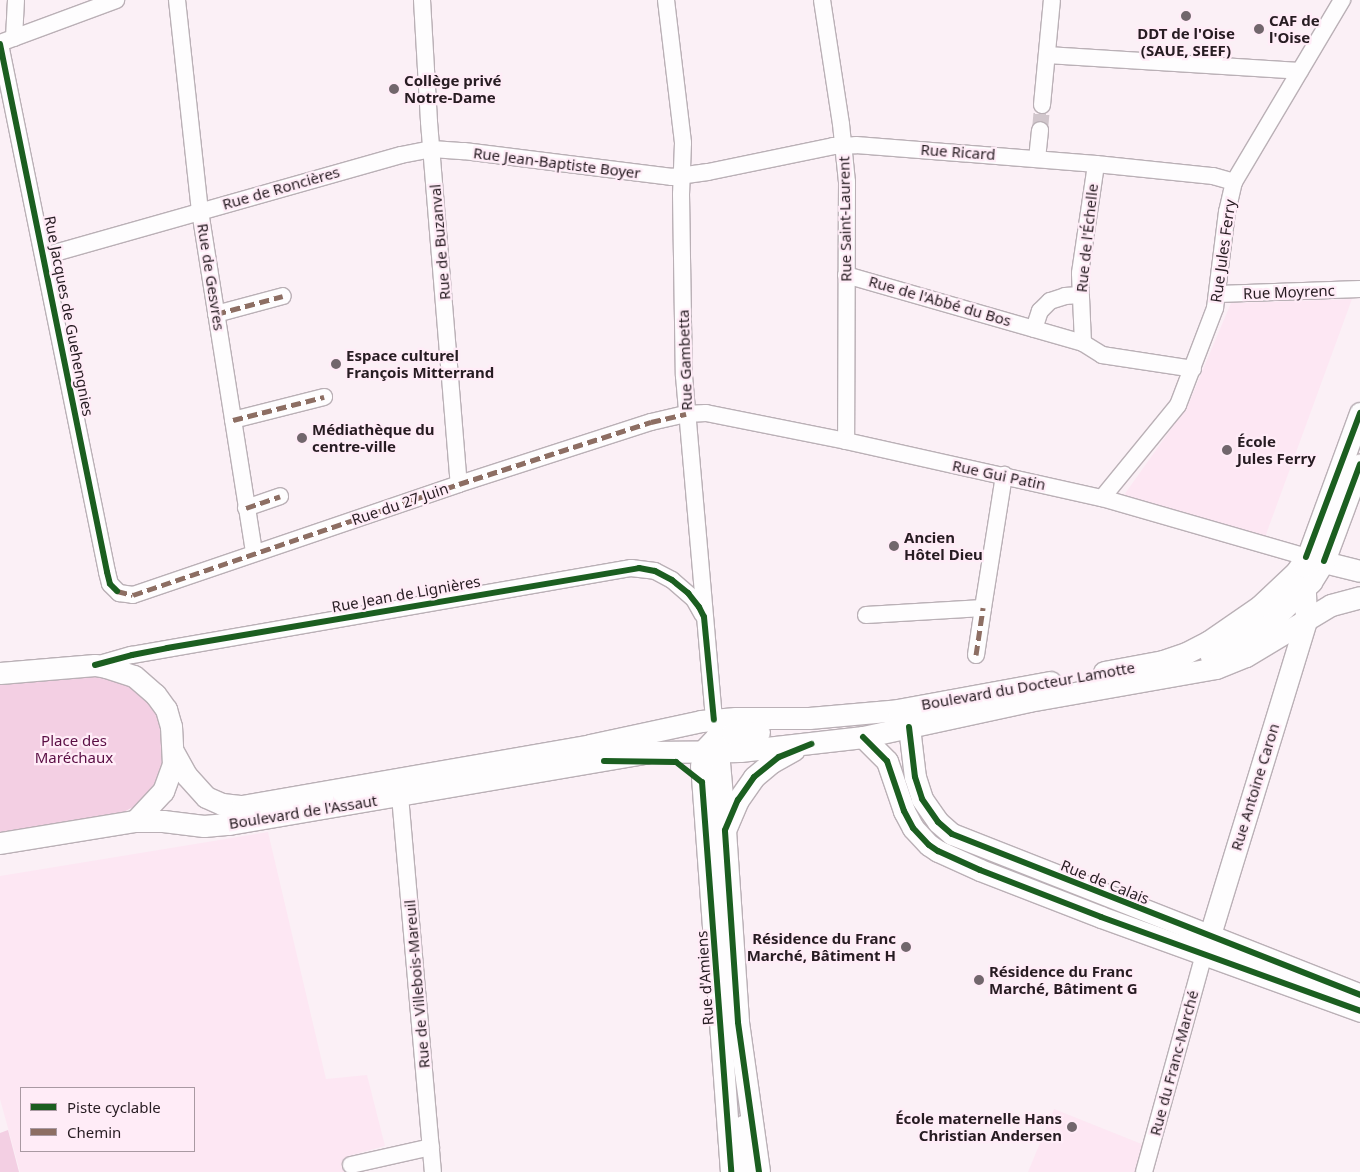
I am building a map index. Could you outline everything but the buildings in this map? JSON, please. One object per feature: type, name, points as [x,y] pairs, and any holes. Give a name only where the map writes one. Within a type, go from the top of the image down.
[{"type":"main road","points":[[1315,559],[1360,413]]},
{"type":"main road","points":[[1315,559],[1360,464]]},
{"type":"main road","points":[[1315,559],[1360,571]]},
{"type":"main road","name":"Rue Antoine Caron","points":[[1206,945],[1306,620],[1303,570],[1315,559]]},
{"type":"main road","name":"Boulevard du Docteur Lamotte","points":[[713,740],[811,744],[863,737],[903,719],[1180,656],[1208,642],[1245,617],[1315,559]]},
{"type":"main road","name":"Boulevard du Docteur Lamotte","points":[[1128,683],[1187,667],[1226,651],[1269,623],[1305,589]]},
{"type":"main road","name":"Boulevard du Docteur Lamotte","points":[[604,761],[713,740],[809,718],[851,714],[903,719],[1029,701],[1224,666],[1246,656],[1339,602],[1360,597]]},
{"type":"main road","points":[[0,665],[22,670]]},
{"type":"main road","points":[[0,673],[95,665],[117,669],[134,676],[155,694],[168,716],[174,753],[170,775],[163,791],[136,821]]},
{"type":"main road","name":"Rue de Calais","points":[[903,719],[915,777],[922,799],[938,822],[952,834],[1360,1012]]},
{"type":"main road","name":"Rue de Calais","points":[[863,737],[887,761],[904,811],[913,828],[938,852],[980,870],[1360,995]]},
{"type":"main road","name":"Rue d'Amiens","points":[[713,740],[702,782],[731,1172]]},
{"type":"main road","name":"Rue d'Amiens","points":[[713,740],[725,830],[738,1022],[759,1172]]},
{"type":"main road","name":"Boulevard de l'Assaut","points":[[174,753],[186,776],[206,797],[222,804],[242,806],[590,745],[713,740]]},
{"type":"main road","points":[[725,830],[738,800],[754,777],[779,757],[811,744]]},
{"type":"main road","points":[[604,761],[676,762],[702,782]]},
{"type":"main road","name":"Boulevard de l'Assaut","points":[[0,843],[136,821],[163,821],[204,826],[229,824],[604,761]]},
{"type":"street","name":"Rue Jacques de Guehengnies","points":[[16,0],[5,42],[44,256],[106,572],[110,584],[116,591]]},
{"type":"street","points":[[5,42],[116,0]]},
{"type":"street","name":"Rue de Gesvres","points":[[177,0],[200,211],[254,553]]},
{"type":"street","name":"Rue de Buzanval","points":[[422,0],[459,484]]},
{"type":"street","name":"Rue Gambetta","points":[[666,0],[683,143],[681,194],[684,376],[713,740]]},
{"type":"street","name":"Rue Saint-Laurent","points":[[822,0],[844,145],[847,182],[846,440]]},
{"type":"street","points":[[1042,105],[1052,0]]},
{"type":"street","name":"Rue Jules Ferry","points":[[1102,498],[1175,411],[1193,370],[1218,294],[1227,212],[1234,182],[1342,0]]},
{"type":"street","points":[[1047,55],[1299,71]]},
{"type":"street","points":[[1037,159],[1040,130]]},
{"type":"street","name":"Rue Ricard","points":[[683,176],[844,145],[1096,164],[1214,176],[1234,182]]},
{"type":"street","name":"Rue de Roncières","points":[[44,256],[401,155],[432,150]]},
{"type":"street","name":"Rue Jean-Baptiste Boyer","points":[[432,150],[464,151],[659,176],[683,176]]},
{"type":"street","name":"Rue de l'Échelle","points":[[1084,343],[1080,273],[1096,164]]},
{"type":"street","name":"Rue de l'Abbé du Bos","points":[[846,274],[1084,343],[1102,355],[1193,370]]},
{"type":"street","name":"Rue Moyrenc","points":[[1218,294],[1360,289]]},
{"type":"street","points":[[1034,329],[1040,311],[1050,301],[1065,296],[1080,295]]},
{"type":"street","points":[[216,314],[283,296]]},
{"type":"street","points":[[233,420],[324,397]]},
{"type":"street","name":"Rue Gui Patin","points":[[686,414],[716,413],[846,440],[1102,498],[1315,559]]},
{"type":"street","name":"Rue du 27 Juin","points":[[116,591],[133,595],[459,484],[651,422],[686,414]]},
{"type":"street","points":[[976,655],[1004,476]]},
{"type":"street","points":[[246,508],[280,496]]},
{"type":"street","name":"Rue Jean de Lignières","points":[[95,665],[132,655],[631,568],[655,571],[672,580],[694,599],[704,617]]},
{"type":"street","points":[[866,615],[983,608]]},
{"type":"street","name":"Rue de Villebois-Mareuil","points":[[400,796],[433,1172]]},
{"type":"street","name":"Rue du Franc-Marché","points":[[1144,1172],[1206,945]]},
{"type":"street","name":"Rue d'Amiens","points":[[738,1022],[747,1172]]},
{"type":"street","points":[[351,1165],[431,1147]]},
{"type":"shaded area","name":"École Jules Ferry","points":[[1352,299],[1264,540],[1124,495],[1188,405],[1231,303]]},
{"type":"shaded area","points":[[268,832],[326,1079],[367,1075],[385,1146],[345,1157],[349,1172],[20,1172],[0,1099],[0,876]]},
{"type":"shaded area","name":"École maternelle Hans Christian Andersen","points":[[1054,1109],[1144,1145],[1136,1172],[1028,1172]]},
{"type":"green space","name":"Place des Maréchaux","points":[[89,675],[115,679],[131,687],[154,710],[160,724],[164,757],[155,786],[137,805],[120,814],[0,833],[0,681]]},
{"type":"green space","points":[[8,1130],[19,1172],[0,1172],[0,1133]]},
{"type":"tunnel","points":[[1040,130],[1042,105]]},
{"type":"marked path","points":[[216,314],[283,296]]},
{"type":"marked path","points":[[233,420],[324,397]]},
{"type":"marked path","points":[[117,591],[133,595],[459,484],[651,422],[686,414]]},
{"type":"marked path","points":[[246,508],[280,496]]},
{"type":"marked path","points":[[976,655],[983,608]]},
{"type":"cycle path","points":[[0,44],[107,572],[110,584],[117,591]]},
{"type":"cycle path","points":[[1306,557],[1360,413]]},
{"type":"cycle path","points":[[1324,561],[1360,464]]},
{"type":"cycle path","points":[[95,665],[167,648],[639,568],[655,571],[672,580],[688,593],[704,617],[714,720]]},
{"type":"cycle path","points":[[909,727],[915,777],[922,799],[938,822],[952,834],[1360,995]]},
{"type":"cycle path","points":[[863,737],[887,761],[904,811],[913,828],[929,845],[938,851],[980,870],[1101,917],[1360,1011]]},
{"type":"cycle path","points":[[759,1172],[738,1022],[725,830],[738,800],[754,777],[779,757],[811,744]]},
{"type":"cycle path","points":[[604,761],[676,762],[702,782],[731,1172]]},
{"type":"place","name":"DDT de l'Oise (SAUE, SEEF)","points":[[1186,16]]},
{"type":"place","name":"CAF de l'Oise","points":[[1259,29]]},
{"type":"place","name":"Collège privé Notre-Dame","points":[[394,89]]},
{"type":"place","name":"Espace culturel François Mitterrand","points":[[336,364]]},
{"type":"place","name":"Médiathèque du centre-ville","points":[[302,438]]},
{"type":"place","name":"École Jules Ferry","points":[[1227,450]]},
{"type":"place","name":"Ancien Hôtel Dieu","points":[[894,546]]},
{"type":"place","name":"Résidence du Franc Marché, Bâtiment H","points":[[906,947]]},
{"type":"place","name":"Résidence du Franc Marché, Bâtiment G","points":[[979,980]]},
{"type":"place","name":"École maternelle Hans Christian Andersen","points":[[1072,1127]]}]
